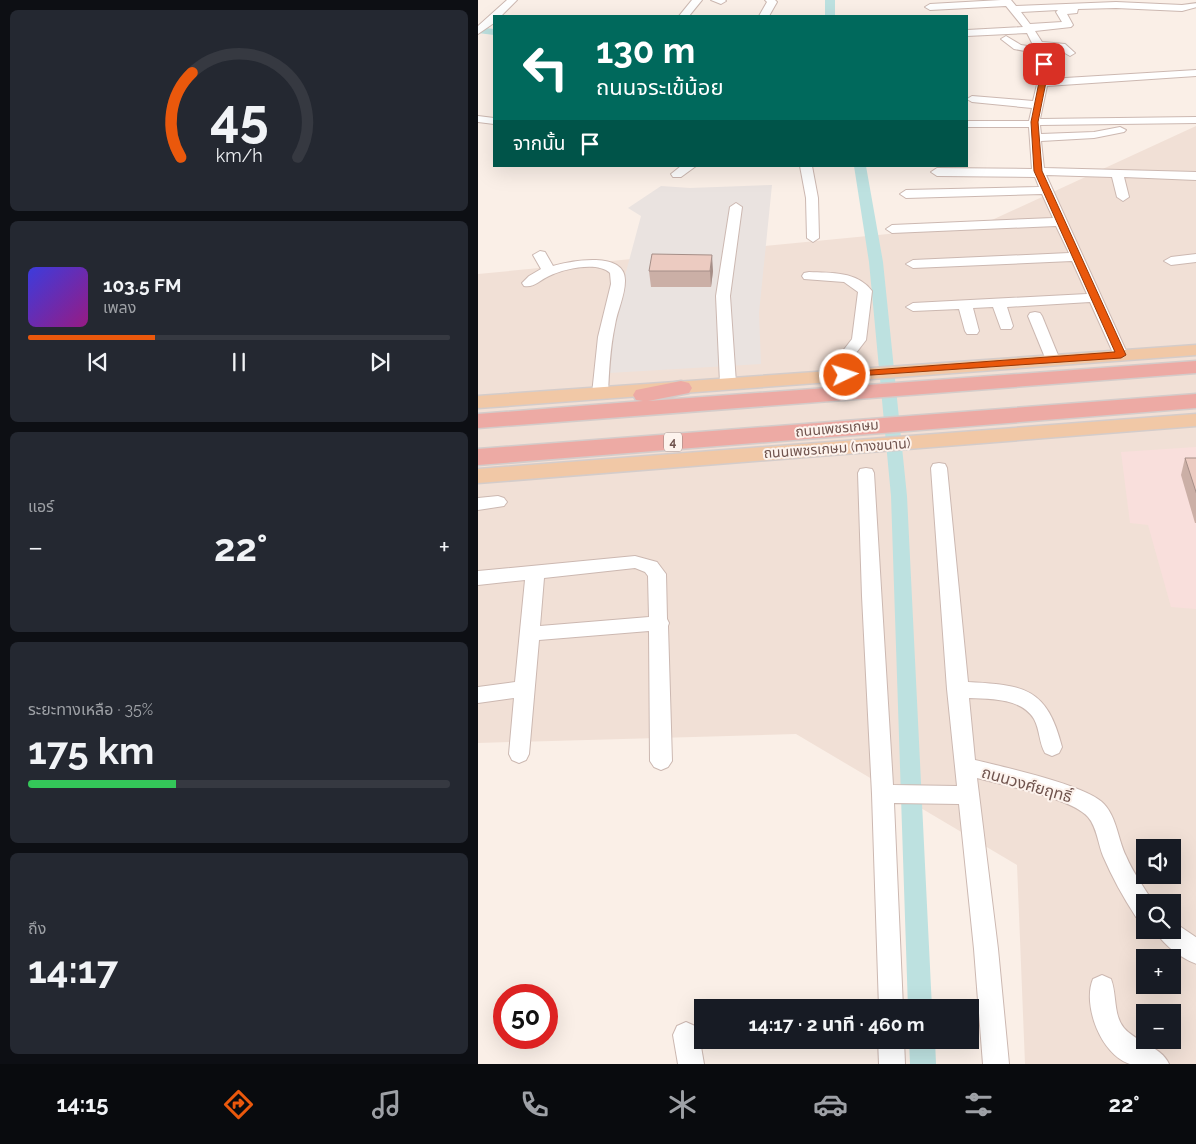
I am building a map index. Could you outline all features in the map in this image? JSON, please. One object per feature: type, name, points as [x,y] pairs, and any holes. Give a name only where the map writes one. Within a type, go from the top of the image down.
[{"type":"highway","points":[[478,421],[541,416],[853,380],[1196,367]]},
{"type":"highway","points":[[541,416],[578,407],[681,388]]},
{"type":"highway","name":"ถนนเพชรเกษม","points":[[478,457],[940,431],[1196,401]]},
{"type":"highway","points":[[478,463],[517,454]]},
{"type":"main road","points":[[929,378],[1053,360],[1196,350]]},
{"type":"main road","points":[[478,402],[728,383],[853,380]]},
{"type":"main road","name":"4","points":[[940,431],[1196,420]]},
{"type":"main road","name":"ถนนเพชรเกษม (ทางขนาน)","points":[[478,476],[871,436]]},
{"type":"street","points":[[497,15],[512,0]]},
{"type":"street","points":[[685,15],[697,0]]},
{"type":"street","points":[[765,15],[771,6],[772,2],[770,0]]},
{"type":"street","points":[[930,7],[1009,8],[1116,5],[1191,9]]},
{"type":"street","points":[[1009,8],[1028,26],[1039,48],[1044,64],[1034,123],[1038,172],[1121,355]]},
{"type":"street","points":[[968,33],[1028,26],[1068,25],[1061,12],[1095,10]]},
{"type":"street","points":[[482,28],[493,19]]},
{"type":"street","points":[[1006,39],[1018,49],[1061,46],[1070,53]]},
{"type":"street","points":[[1042,84],[1196,73]]},
{"type":"street","points":[[972,99],[1038,105]]},
{"type":"street","points":[[478,119],[493,120]]},
{"type":"street","points":[[968,124],[1174,125],[1196,120]]},
{"type":"street","points":[[1035,138],[1094,135],[1120,130]]},
{"type":"street","points":[[678,174],[688,167]]},
{"type":"street","points":[[806,167],[812,198],[812,238]]},
{"type":"street","points":[[936,172],[1117,173],[1196,176]]},
{"type":"street","points":[[1117,173],[1123,197]]},
{"type":"street","points":[[1164,175],[1167,180],[1173,182],[1196,185]]},
{"type":"street","points":[[906,194],[1045,190]]},
{"type":"street","points":[[728,383],[724,296],[727,262],[736,207]]},
{"type":"street","points":[[892,229],[1060,222]]},
{"type":"street","points":[[540,255],[549,271]]},
{"type":"street","points":[[913,264],[1078,257]]},
{"type":"street","points":[[1170,261],[1196,258]]},
{"type":"street","points":[[529,283],[535,277],[549,271],[588,264],[612,267],[617,272],[618,284],[605,330],[600,394]]},
{"type":"street","points":[[809,276],[844,278],[865,290],[859,340],[849,352],[853,380]]},
{"type":"street","points":[[913,306],[1096,298]]},
{"type":"street","points":[[999,303],[1006,326]]},
{"type":"street","points":[[965,304],[972,331]]},
{"type":"street","points":[[1035,316],[1053,360]]},
{"type":"street","points":[[939,468],[965,766],[957,795],[986,949],[996,1064]]},
{"type":"street","points":[[866,473],[871,596],[891,794],[891,999]]},
{"type":"street","points":[[478,504],[498,502]]},
{"type":"street","points":[[478,578],[635,562],[650,567],[657,574],[660,623],[661,761]]},
{"type":"street","points":[[520,754],[535,573]]},
{"type":"street","points":[[530,634],[660,623]]},
{"type":"street","points":[[957,689],[1010,695],[1033,703],[1045,721],[1052,747]]},
{"type":"street","points":[[478,695],[525,690]]},
{"type":"street","name":"ถนนวงศ์ยฤทธิ์","points":[[965,766],[1076,798],[1095,809],[1102,820],[1114,857],[1136,896]]},
{"type":"street","points":[[891,794],[957,795]]},
{"type":"street","points":[[1179,939],[1196,953]]},
{"type":"street","points":[[1102,987],[1107,1023],[1114,1035],[1128,1049],[1156,1064]]},
{"type":"street","points":[[686,1035],[692,1064]]},
{"type":"street","points":[[891,1049],[892,1064]]},
{"type":"shaded area","points":[[1196,126],[1196,1064],[1025,1064],[1017,865],[796,734],[478,743],[478,274],[981,225]]},
{"type":"shaded area","points":[[772,185],[759,313],[761,364],[609,373],[608,339],[641,216],[628,208],[661,186],[690,188]]},
{"type":"shaded area","points":[[1196,447],[1196,609],[1171,607],[1148,525],[1130,523],[1121,452]]},
{"type":"building","points":[[652,254],[712,255],[710,271],[649,271]]},
{"type":"building","points":[[1185,458],[1197,458],[1197,495]]},
{"type":"waterway","points":[[830,0],[830,15]]},
{"type":"waterway","points":[[478,30],[493,32]]},
{"type":"waterway","points":[[860,167],[876,262],[899,496],[920,999]]},
{"type":"waterway","points":[[922,1049],[923,1064]]},
{"type":"route","points":[[845,375],[1121,355],[1078,257],[1052,206],[1038,171],[1034,122],[1045,72],[1044,64]]}]
